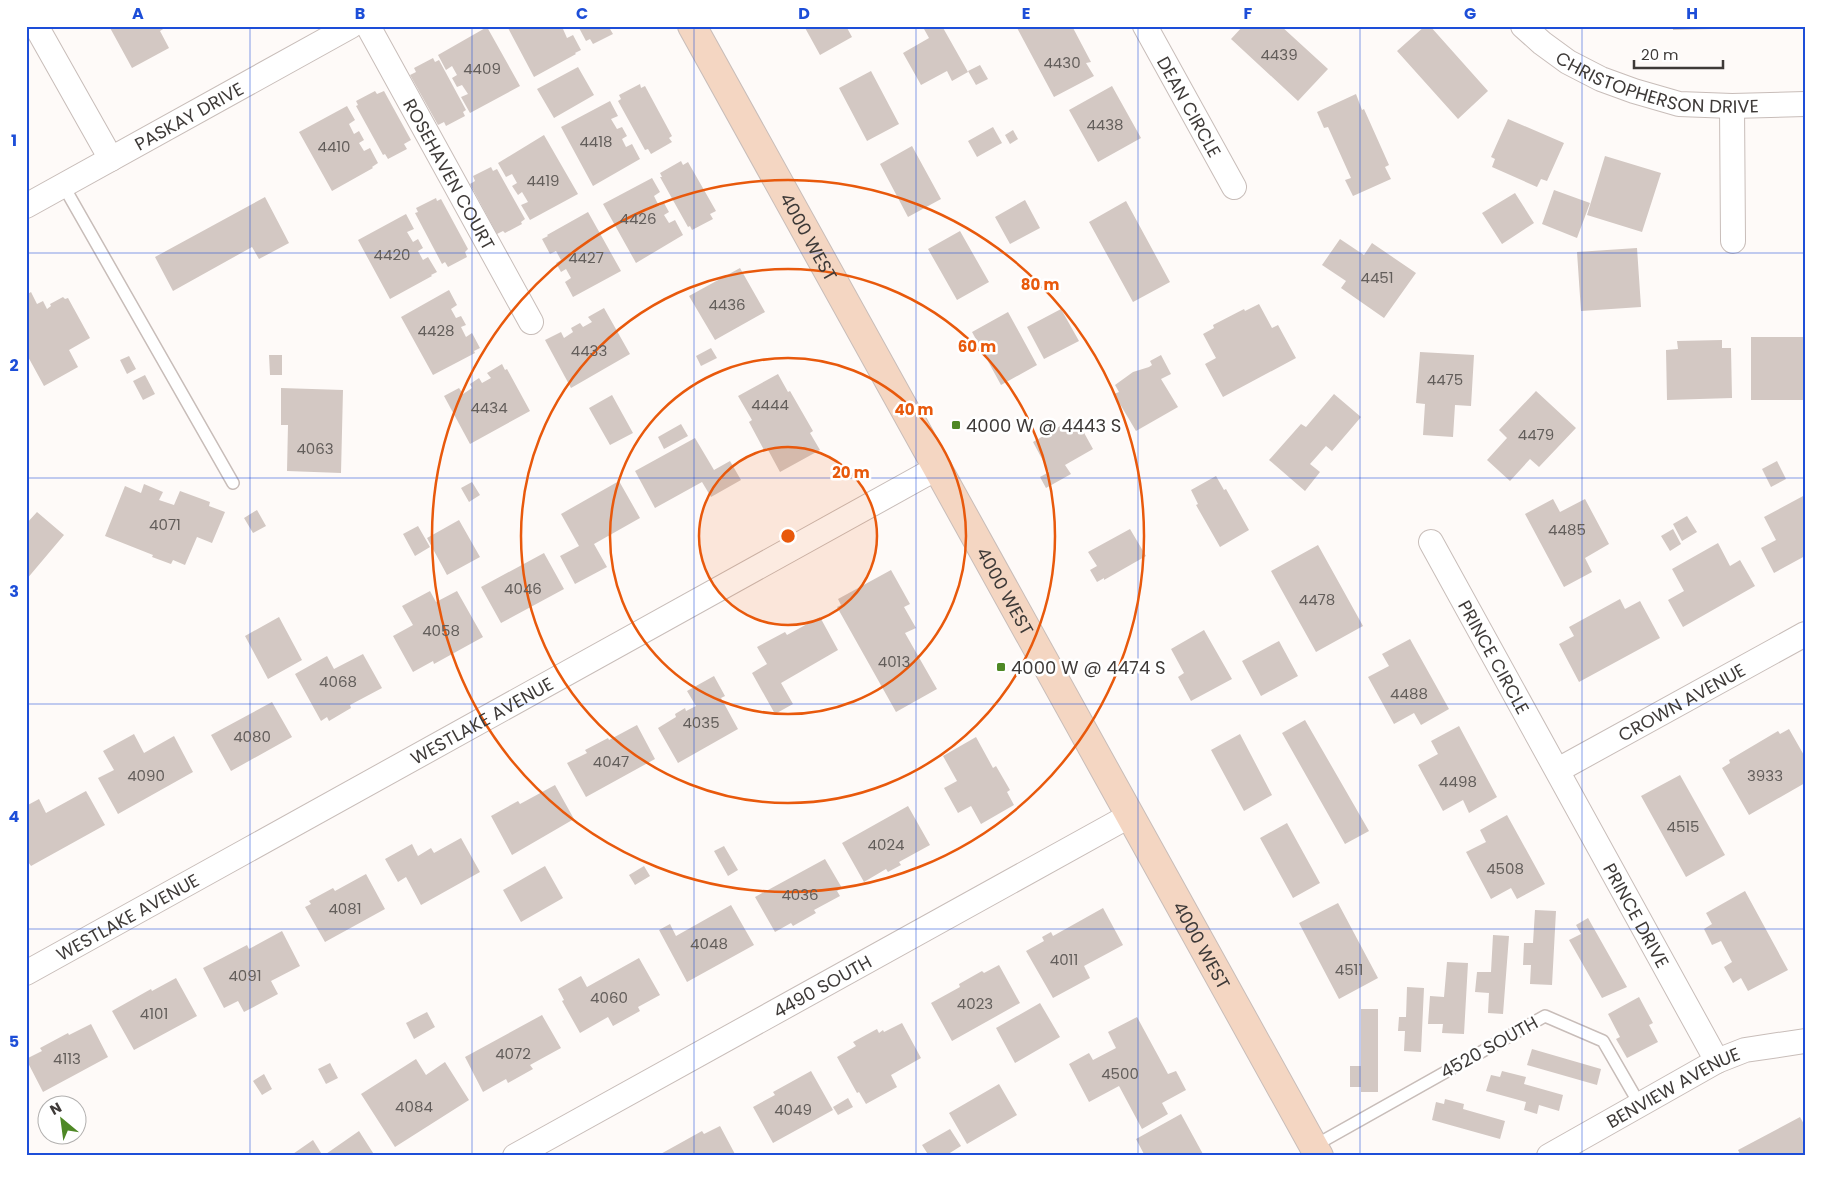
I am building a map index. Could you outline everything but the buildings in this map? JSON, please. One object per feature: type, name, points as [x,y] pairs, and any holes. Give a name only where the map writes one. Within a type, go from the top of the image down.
[{"type":"street","points":[[36,26],[111,159]]},
{"type":"street","name":"PASKAY DRIVE","points":[[26,206],[351,26]]},
{"type":"street","name":"ROSEHAVEN COURT","points":[[368,26],[531,322]]},
{"type":"street","name":"4000 WEST","points":[[692,26],[1316,1151]]},
{"type":"street","name":"DEAN CIRCLE","points":[[1145,26],[1234,187]]},
{"type":"street","name":"CHRISTOPHERSON DRIVE","points":[[1523,26],[1568,62],[1601,79],[1680,104],[1732,106],[1805,104]]},
{"type":"street","points":[[1732,106],[1733,241]]},
{"type":"street","name":"WESTLAKE AVENUE","points":[[26,973],[937,468]]},
{"type":"street","name":"PRINCE CIRCLE","points":[[1431,542],[1558,770]]},
{"type":"street","name":"CROWN AVENUE","points":[[1558,770],[1805,634]]},
{"type":"street","name":"PRINCE DRIVE","points":[[1558,770],[1717,1060]]},
{"type":"street","name":"4490 SOUTH","points":[[515,1156],[1129,816]]},
{"type":"street","name":"BENVIEW AVENUE","points":[[1549,1156],[1717,1060],[1745,1050],[1805,1040]]},
{"type":"lane","points":[[63,185],[233,483]]},
{"type":"lane","name":"4520 SOUTH","points":[[1316,1151],[1545,1016],[1603,1041],[1640,1105]]},
{"type":"place","name":"4000 W @ 4443 S","points":[[956,425]]},
{"type":"place","name":"4000 W @ 4474 S","points":[[1001,667]]}]
